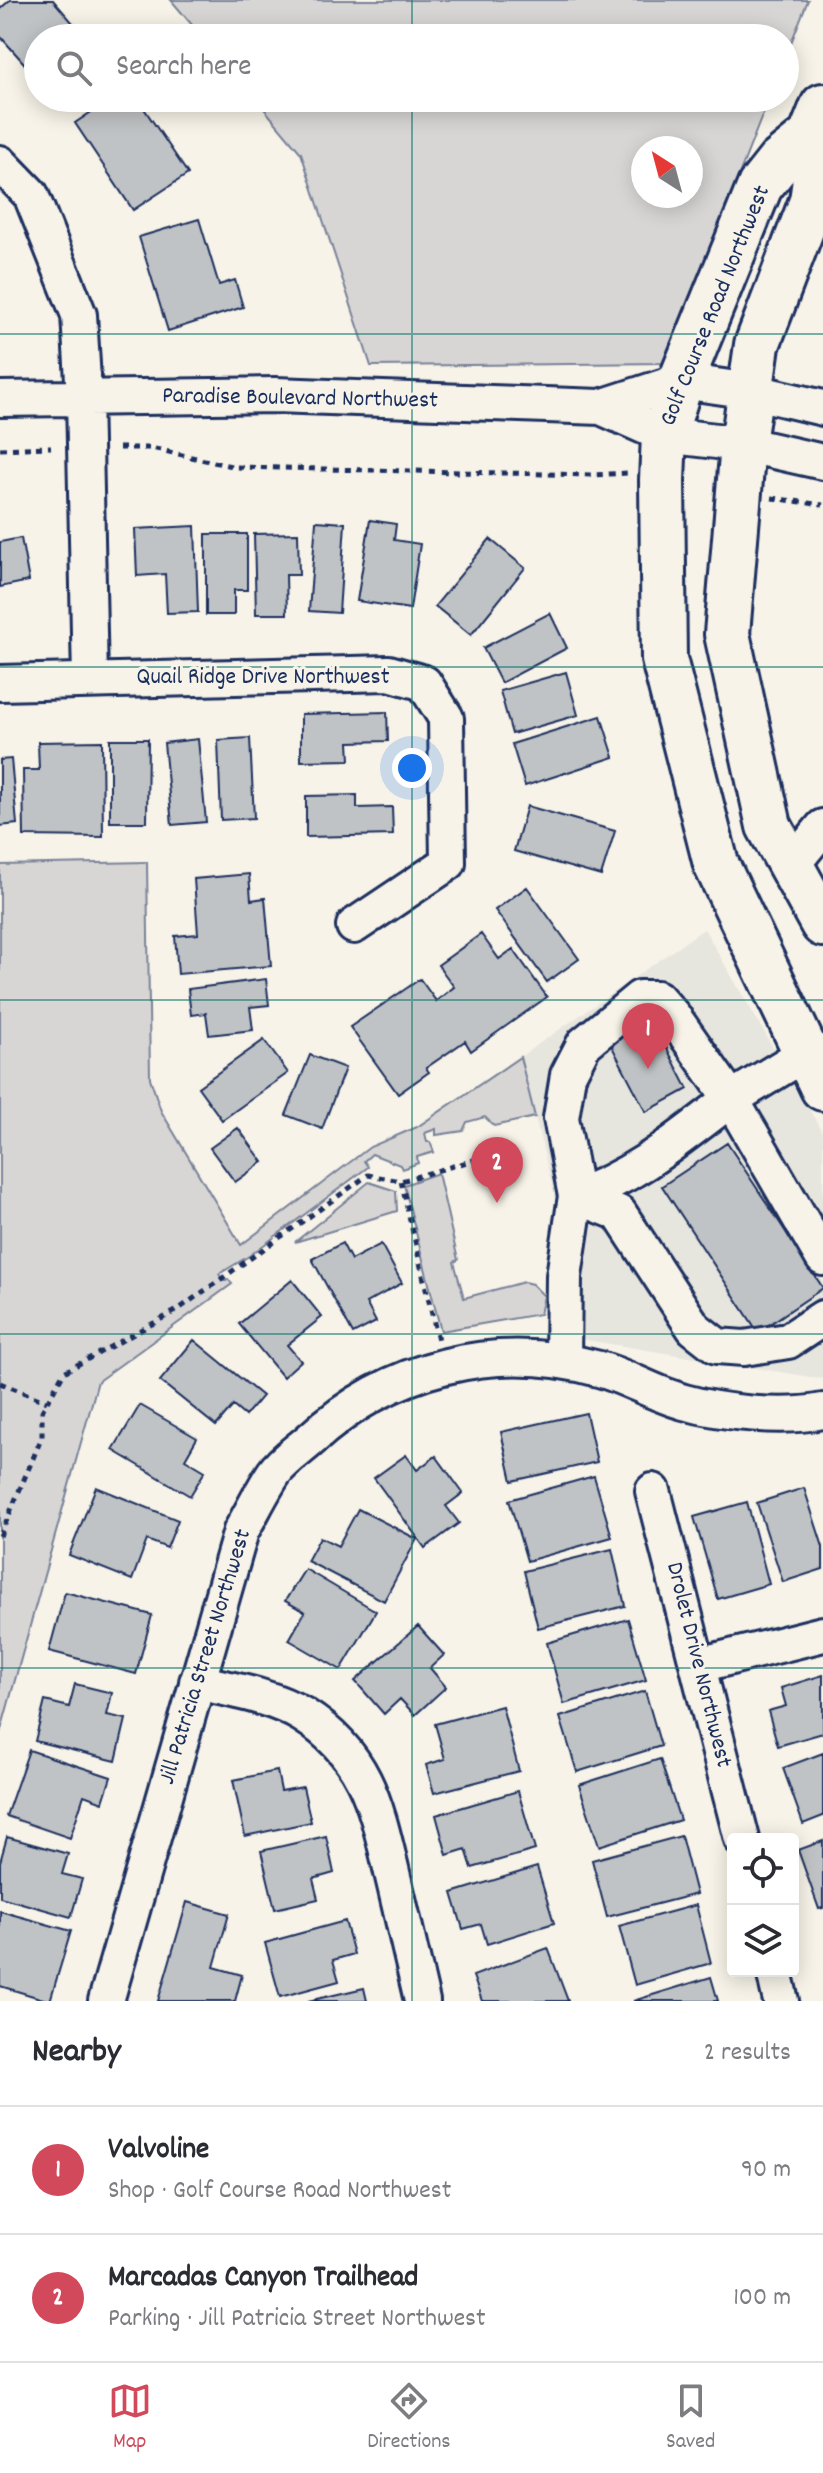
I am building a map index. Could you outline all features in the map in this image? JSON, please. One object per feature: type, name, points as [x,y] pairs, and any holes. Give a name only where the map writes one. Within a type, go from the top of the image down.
[{"type":"main road","name":"Golf Course Road Northwest","points":[[815,1070],[716,864],[664,659],[662,480],[664,435],[681,381],[760,186],[817,121]]},
{"type":"main road","name":"Golf Course Road Northwest","points":[[817,121],[817,166],[812,201],[757,345],[743,444],[727,634],[769,826],[823,924]]},
{"type":"street","points":[[0,163],[31,195],[79,315],[84,397],[90,680]]},
{"type":"street","name":"Paradise Boulevard Northwest","points":[[0,399],[275,395],[601,407],[681,381],[751,391],[823,408]]},
{"type":"street","name":"Paradise Boulevard Northwest","points":[[601,407],[664,435],[743,444],[823,462]]},
{"type":"street","name":"Quail Ridge Drive Northwest","points":[[0,683],[389,673],[424,683],[446,718],[448,863],[354,926]]},
{"type":"street","points":[[791,866],[823,827]]},
{"type":"street","points":[[563,1360],[564,1276],[576,1196],[561,1118],[568,1075],[584,1044],[640,998],[657,998],[673,1016],[731,1099],[823,1258]]},
{"type":"street","points":[[576,1196],[604,1187],[635,1171],[731,1099],[815,1070]]},
{"type":"street","points":[[576,1196],[619,1213],[694,1328],[717,1346],[744,1348],[788,1341],[823,1318]]},
{"type":"street","name":"Jill Patricia Street Northwest","points":[[106,2001],[241,1531],[276,1471],[332,1420],[401,1379],[446,1367],[514,1356],[563,1360],[603,1370],[684,1402],[752,1414],[823,1411]]},
{"type":"street","name":"Drolet Drive Northwest","points":[[653,1491],[741,1833]]},
{"type":"street","points":[[699,1665],[823,1634]]},
{"type":"street","points":[[197,1682],[259,1697],[301,1714],[332,1738],[357,1767],[375,1801],[422,2001]]},
{"type":"street","points":[[775,1977],[781,2001]]},
{"type":"path","points":[[0,449],[51,447]]},
{"type":"path","points":[[119,448],[151,448],[236,467],[592,475],[629,473]]},
{"type":"path","points":[[772,498],[823,505]]},
{"type":"path","points":[[0,1536],[42,1437],[42,1411],[64,1372],[176,1311],[368,1175],[401,1181],[481,1158]]},
{"type":"path","points":[[401,1181],[446,1367]]},
{"type":"path","points":[[0,1383],[47,1402]]},
{"type":"shaded area","points":[[171,0],[808,0],[798,24],[191,24]]},
{"type":"shaded area","points":[[267,112],[764,112],[665,363],[371,366],[301,153]]},
{"type":"shaded area","points":[[147,862],[150,1078],[161,1111],[241,1245],[370,1147],[417,1127],[520,1057],[535,1117],[494,1126],[485,1117],[467,1122],[463,1131],[436,1135],[436,1129],[425,1133],[434,1152],[417,1157],[418,1163],[402,1169],[400,1165],[372,1154],[364,1161],[368,1167],[249,1256],[219,1274],[224,1281],[228,1279],[232,1284],[98,1381],[0,1734],[0,865]]},
{"type":"shaded area","points":[[704,929],[823,1133],[823,1379],[544,1333],[549,1271],[559,1213],[520,1057]]},
{"type":"shaded area","points":[[438,1173],[458,1260],[454,1262],[464,1298],[524,1282],[532,1284],[544,1296],[540,1314],[441,1331],[404,1185]]},
{"type":"shaded area","points":[[369,1182],[396,1191],[397,1211],[295,1242]]},
{"type":"building","points":[[10,0],[53,0],[74,24],[24,24],[24,63],[0,36],[0,9]]},
{"type":"building","points":[[91,112],[146,112],[188,174],[133,210],[75,123]]},
{"type":"building","points":[[199,219],[219,285],[235,280],[243,307],[168,331],[139,237]]},
{"type":"building","points":[[370,520],[396,524],[394,540],[420,544],[410,609],[357,601]]},
{"type":"building","points":[[316,521],[345,523],[339,613],[309,611]]},
{"type":"building","points":[[195,526],[198,612],[167,613],[165,574],[137,576],[135,529]]},
{"type":"building","points":[[298,533],[299,575],[286,575],[287,614],[256,614],[254,534]]},
{"type":"building","points":[[206,534],[247,534],[247,590],[234,590],[234,615],[206,615]]},
{"type":"building","points":[[21,538],[29,581],[0,587],[0,542]]},
{"type":"building","points":[[490,539],[525,568],[471,635],[435,606]]},
{"type":"building","points":[[550,613],[567,648],[501,683],[483,648]]},
{"type":"building","points":[[566,672],[578,715],[512,734],[500,691]]},
{"type":"building","points":[[387,712],[388,741],[349,742],[350,760],[301,761],[301,714]]},
{"type":"building","points":[[601,716],[614,757],[525,786],[512,744]]},
{"type":"building","points":[[250,738],[254,818],[221,820],[218,740]]},
{"type":"building","points":[[110,739],[148,739],[147,822],[110,822]]},
{"type":"building","points":[[198,739],[206,822],[172,825],[164,743]]},
{"type":"building","points":[[102,741],[103,837],[24,836],[23,770],[39,770],[38,742]]},
{"type":"building","points":[[11,759],[17,824],[0,826],[0,760]]},
{"type":"building","points":[[357,795],[357,808],[392,807],[393,835],[306,837],[306,796]]},
{"type":"building","points":[[527,806],[615,831],[601,876],[514,851]]},
{"type":"building","points":[[249,874],[251,900],[265,898],[271,966],[178,974],[175,936],[198,934],[194,879]]},
{"type":"building","points":[[527,887],[579,959],[547,982],[495,910]]},
{"type":"building","points":[[481,934],[499,959],[513,949],[547,997],[471,1051],[465,1041],[426,1068],[429,1072],[398,1094],[350,1027],[420,979],[436,1001],[454,987],[438,965]]},
{"type":"building","points":[[266,979],[269,1005],[250,1007],[253,1030],[209,1035],[206,1013],[191,1015],[188,989]]},
{"type":"building","points":[[650,1016],[688,1089],[646,1112],[608,1039]]},
{"type":"building","points":[[264,1040],[288,1073],[222,1120],[198,1087]]},
{"type":"building","points":[[310,1055],[345,1068],[322,1129],[286,1115]]},
{"type":"building","points":[[238,1128],[263,1162],[235,1182],[210,1148]]},
{"type":"building","points":[[727,1143],[823,1288],[758,1332],[662,1186]]},
{"type":"building","points":[[342,1243],[351,1260],[381,1244],[402,1283],[366,1303],[376,1322],[353,1334],[312,1259]]},
{"type":"building","points":[[292,1280],[322,1317],[287,1345],[301,1361],[283,1377],[239,1324]]},
{"type":"building","points":[[194,1340],[262,1396],[245,1416],[233,1406],[216,1426],[160,1381]]},
{"type":"building","points":[[140,1405],[197,1438],[185,1459],[205,1471],[190,1496],[113,1450]]},
{"type":"building","points":[[586,1413],[597,1462],[512,1481],[501,1432]]},
{"type":"building","points":[[406,1455],[417,1470],[436,1456],[463,1493],[446,1506],[459,1523],[425,1548],[374,1478]]},
{"type":"building","points":[[594,1476],[612,1537],[527,1561],[509,1500]]},
{"type":"building","points":[[96,1487],[178,1520],[167,1548],[147,1540],[132,1580],[69,1555]]},
{"type":"building","points":[[804,1488],[823,1547],[823,1569],[783,1582],[757,1503]]},
{"type":"building","points":[[747,1502],[769,1584],[718,1599],[694,1517]]},
{"type":"building","points":[[358,1509],[417,1539],[384,1601],[307,1561],[320,1537],[338,1546]]},
{"type":"building","points":[[612,1549],[625,1606],[538,1628],[524,1571]]},
{"type":"building","points":[[305,1569],[376,1611],[341,1670],[289,1640],[305,1612],[285,1601]]},
{"type":"building","points":[[65,1592],[152,1615],[136,1674],[49,1651]]},
{"type":"building","points":[[628,1619],[646,1680],[564,1704],[547,1643]]},
{"type":"building","points":[[418,1626],[444,1655],[430,1668],[446,1687],[415,1715],[400,1699],[384,1714],[355,1681]]},
{"type":"building","points":[[823,1675],[823,1733],[778,1746],[768,1711],[786,1706],[781,1688]]},
{"type":"building","points":[[75,1684],[112,1693],[107,1715],[126,1719],[116,1761],[35,1741],[45,1701],[69,1707]]},
{"type":"building","points":[[645,1691],[661,1746],[577,1772],[560,1717]]},
{"type":"building","points":[[502,1706],[519,1771],[434,1793],[426,1765],[445,1759],[435,1724]]},
{"type":"building","points":[[29,1750],[111,1777],[103,1802],[84,1795],[70,1838],[6,1816]]},
{"type":"building","points":[[823,1753],[823,1816],[803,1824],[783,1768]]},
{"type":"building","points":[[660,1759],[680,1820],[599,1846],[579,1785]]},
{"type":"building","points":[[277,1771],[281,1791],[303,1787],[311,1822],[245,1836],[233,1780]]},
{"type":"building","points":[[518,1791],[535,1850],[472,1868],[466,1849],[447,1855],[436,1815]]},
{"type":"building","points":[[326,1836],[334,1873],[313,1879],[318,1899],[275,1909],[261,1851]]},
{"type":"building","points":[[681,1836],[696,1894],[607,1917],[592,1860]]},
{"type":"building","points":[[7,1837],[68,1854],[62,1874],[82,1879],[71,1917],[0,1897],[0,1862]]},
{"type":"building","points":[[823,1841],[823,1908],[819,1909],[799,1850]]},
{"type":"building","points":[[537,1867],[554,1923],[487,1944],[481,1924],[463,1929],[452,1893]]},
{"type":"building","points":[[187,1902],[229,1914],[214,1967],[242,1975],[235,2001],[158,2001]]},
{"type":"building","points":[[696,1905],[711,1963],[635,1985],[619,1926]]},
{"type":"building","points":[[0,1911],[71,1931],[50,2001],[0,1986]]},
{"type":"building","points":[[345,1921],[354,1954],[333,1960],[339,1981],[280,1997],[265,1943]]},
{"type":"building","points":[[548,1948],[568,2001],[482,2001],[473,1976]]},
{"type":"building","points":[[711,1977],[718,2001],[633,2001]]},
{"type":"building","points":[[364,1988],[367,2001],[308,2001]]},
{"type":"place","name":"Valvoline","points":[[648,1069]]},
{"type":"place","name":"Marcadas Canyon Trailhead","points":[[497,1203]]}]
